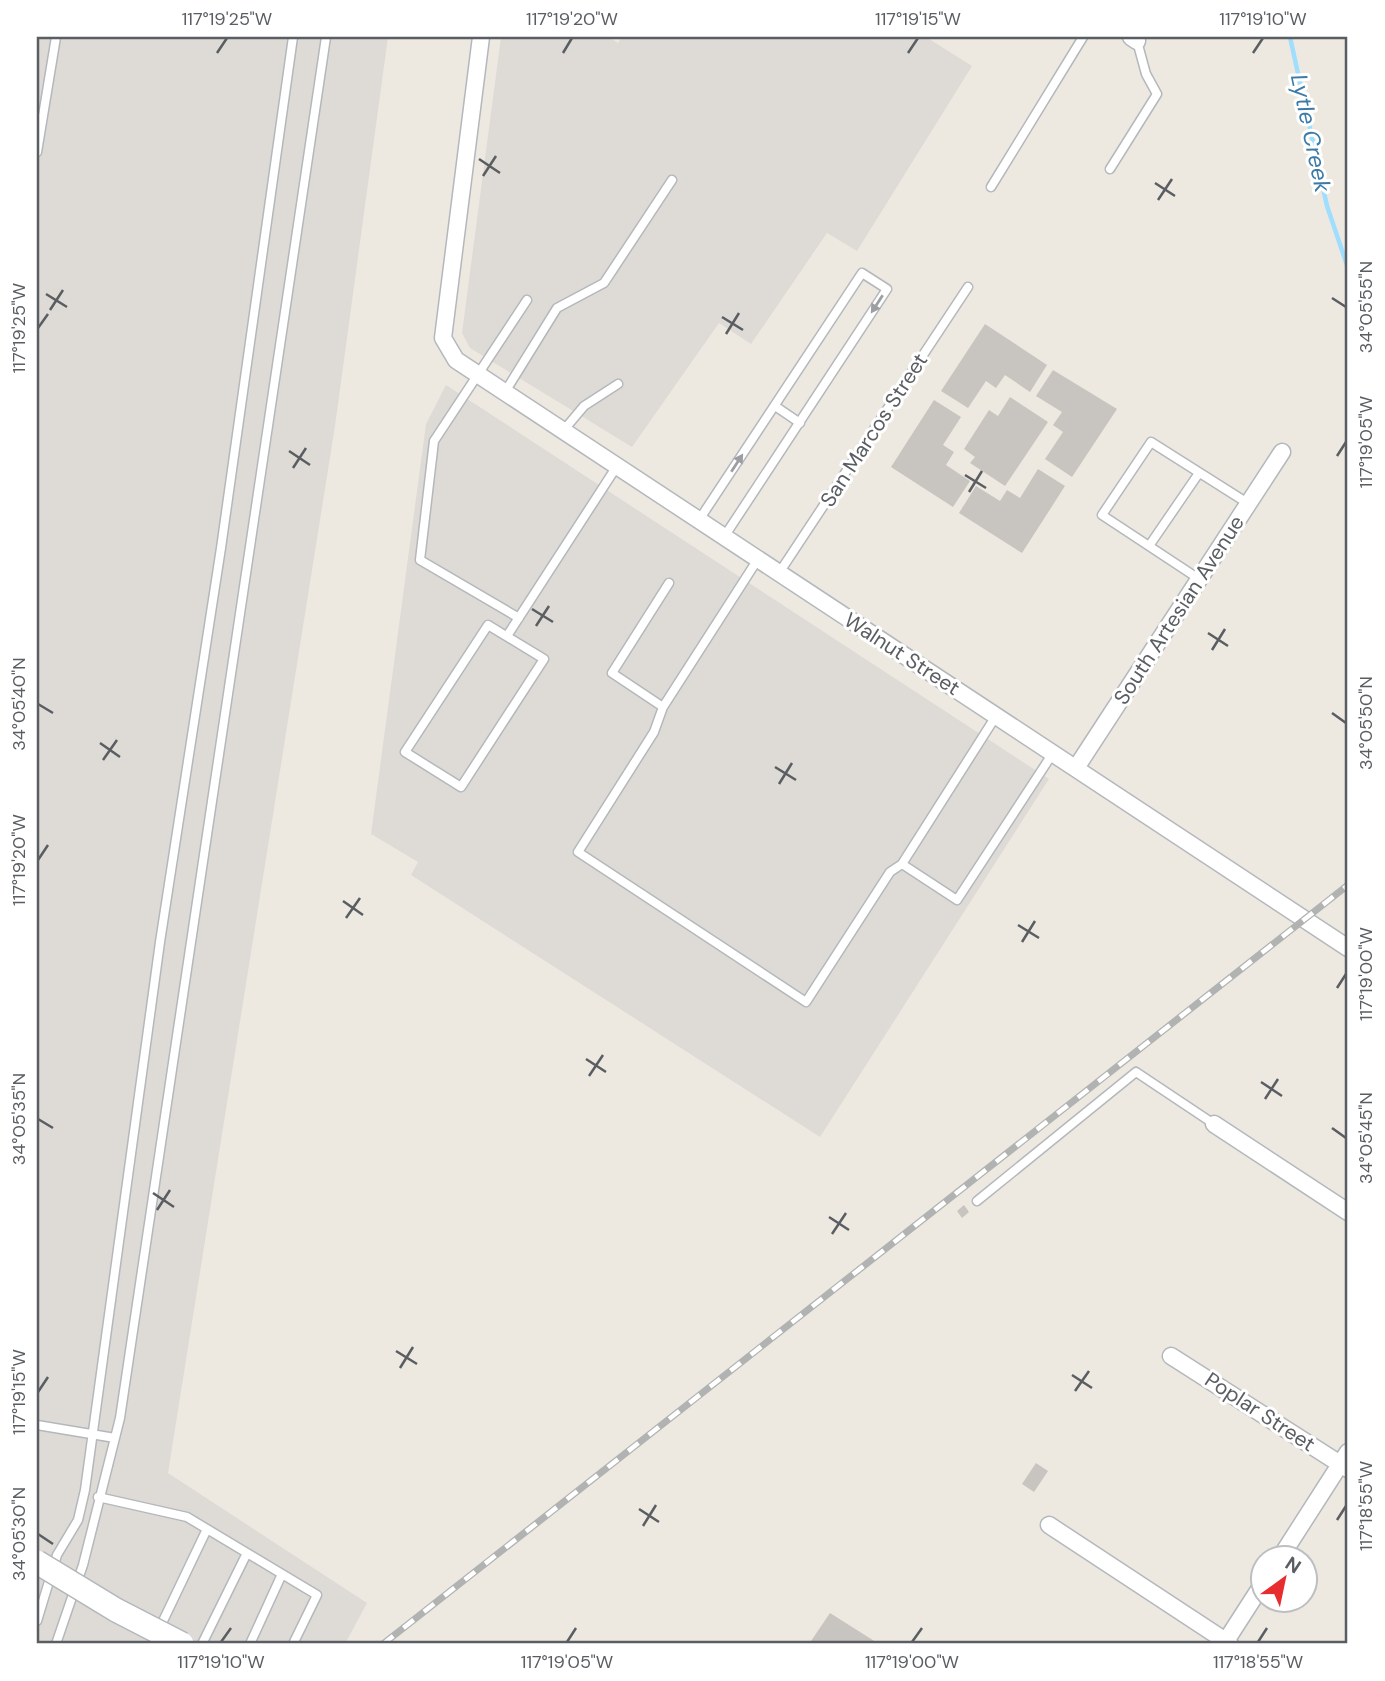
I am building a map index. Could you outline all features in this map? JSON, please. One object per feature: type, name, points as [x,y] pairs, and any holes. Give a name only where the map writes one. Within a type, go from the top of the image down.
[{"type":"main road","points":[[37,1562],[116,1610],[182,1644]]},
{"type":"street","name":"Walnut Street","points":[[481,37],[443,338],[456,360],[1348,948]]},
{"type":"street","name":"South Artesian Avenue","points":[[1076,768],[1282,452]]},
{"type":"street","points":[[1214,1124],[1348,1212]]},
{"type":"street","name":"Poplar Street","points":[[1171,1356],[1346,1462]]},
{"type":"street","points":[[1290,1544],[1346,1462]]},
{"type":"street","points":[[1049,1525],[1227,1643],[1248,1608]]},
{"type":"lane","points":[[37,152],[56,37]]},
{"type":"lane","points":[[37,1621],[57,1555],[78,1520],[94,1434],[160,942],[220,558],[293,37]]},
{"type":"lane","points":[[56,1644],[83,1565],[115,1438],[326,37]]},
{"type":"lane","points":[[991,187],[1083,37]]},
{"type":"lane","points":[[1110,169],[1157,94],[1146,74],[1134,39]]},
{"type":"lane","points":[[505,392],[557,308],[604,284],[672,180]]},
{"type":"lane","points":[[699,520],[862,272],[887,289],[724,537]]},
{"type":"lane","name":"San Marcos Street","points":[[779,573],[968,286]]},
{"type":"lane","points":[[519,618],[420,560],[434,440],[527,300]]},
{"type":"lane","points":[[563,431],[584,406],[618,384]]},
{"type":"lane","points":[[775,406],[800,422]]},
{"type":"lane","points":[[1200,579],[1102,515],[1150,442],[1249,504]]},
{"type":"lane","points":[[507,636],[617,466]]},
{"type":"lane","points":[[1149,546],[1199,472]]},
{"type":"lane","points":[[758,559],[663,707],[654,732],[578,852],[806,1002],[890,872],[902,864],[996,716]]},
{"type":"lane","points":[[663,707],[612,673],[669,583]]},
{"type":"lane","points":[[488,625],[507,636],[544,659],[460,787],[405,752],[488,625]]},
{"type":"lane","points":[[902,864],[957,900],[1053,753]]},
{"type":"lane","points":[[977,1201],[1136,1072],[1214,1124]]},
{"type":"lane","points":[[37,1425],[115,1438]]},
{"type":"lane","points":[[99,1497],[187,1517],[317,1595],[293,1644]]},
{"type":"lane","points":[[152,1644],[207,1529]]},
{"type":"lane","points":[[202,1644],[247,1553]]},
{"type":"lane","points":[[250,1644],[282,1574]]},
{"type":"shaded area","points":[[37,37],[388,37],[335,426],[168,1473],[367,1603],[345,1644],[37,1644]]},
{"type":"shaded area","points":[[501,37],[609,37],[618,43],[622,37],[926,37],[972,66],[857,251],[827,233],[751,344],[719,323],[632,447],[470,348],[462,333]]},
{"type":"shaded area","points":[[446,385],[1049,779],[820,1137],[411,875],[418,862],[371,834],[426,424]]},
{"type":"building","points":[[985,324],[1047,365],[1030,392],[1005,375],[996,388],[986,381],[968,408],[941,391]]},
{"type":"building","points":[[1053,370],[1117,409],[1072,477],[1045,459],[1063,432],[1053,425],[1062,412],[1036,396]]},
{"type":"building","points":[[1010,397],[1048,422],[1005,486],[970,463],[975,457],[964,449],[989,410],[998,416]]},
{"type":"building","points":[[934,400],[961,417],[943,445],[954,452],[946,465],[970,481],[953,507],[891,467]]},
{"type":"building","points":[[1038,469],[1065,486],[1022,553],[959,513],[976,486],[1000,501],[1007,490],[1020,498]]},
{"type":"building","points":[[964,1205],[969,1212],[962,1218],[957,1211]]},
{"type":"building","points":[[1036,1463],[1048,1471],[1034,1492],[1022,1484]]},
{"type":"building","points":[[830,1613],[879,1644],[809,1644]]},
{"type":"waterway","name":"Lytle Creek","points":[[1290,37],[1327,206],[1348,268]]},
{"type":"railway","points":[[383,1644],[1348,885]]}]
